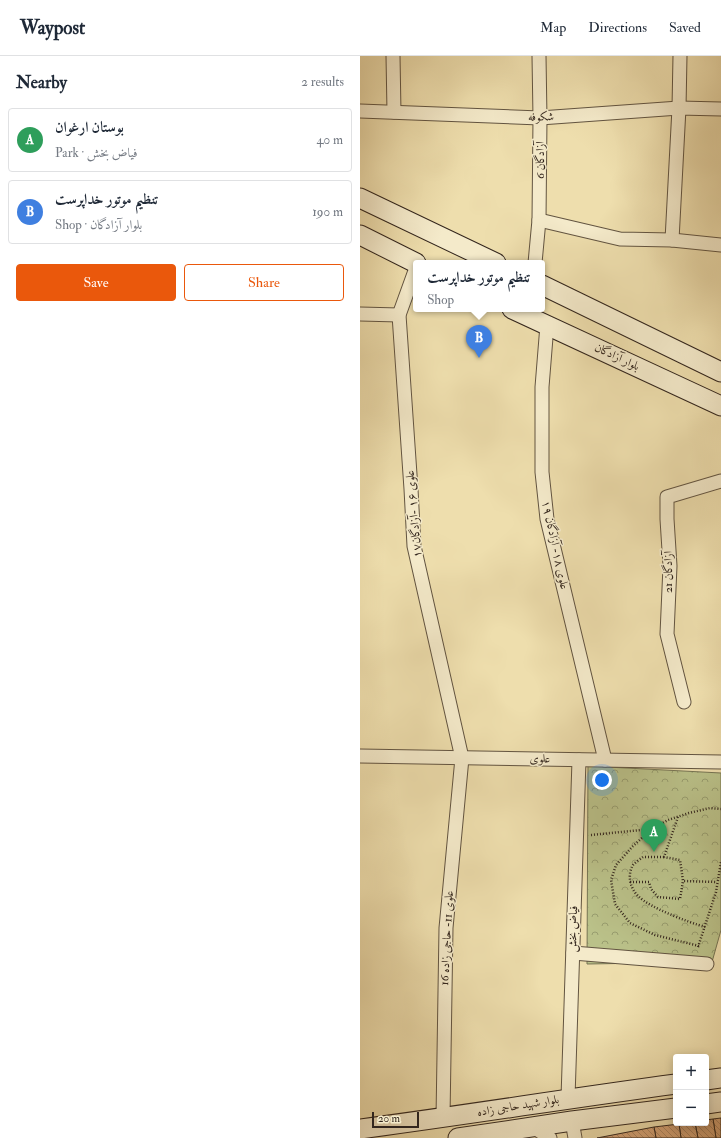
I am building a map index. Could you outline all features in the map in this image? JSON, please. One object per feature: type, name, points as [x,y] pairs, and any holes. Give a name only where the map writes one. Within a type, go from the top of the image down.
[{"type":"main road","points":[[360,198],[490,260]]},
{"type":"main road","points":[[360,235],[413,262]]},
{"type":"main road","points":[[545,286],[721,372]]},
{"type":"main road","name":"بلوار آزادگان","points":[[519,312],[721,406]]},
{"type":"main road","points":[[709,1080],[721,1078]]},
{"type":"main road","name":"بلوار شهید حاجی زاده","points":[[360,1129],[443,1118],[568,1098],[673,1084]]},
{"type":"main road","points":[[568,1098],[573,1130]]},
{"type":"main road","points":[[709,1104],[721,1102]]},
{"type":"main road","name":"بلوار شهید حاجی زاده","points":[[458,1138],[573,1130],[673,1109]]},
{"type":"street","points":[[393,56],[394,112]]},
{"type":"street","name":"آزادگان 6","points":[[535,260],[539,220],[539,56]]},
{"type":"street","points":[[672,240],[679,108],[680,56]]},
{"type":"street","name":"شکوفه","points":[[360,111],[540,118],[679,108],[721,109]]},
{"type":"street","points":[[539,220],[620,239],[672,240],[721,246]]},
{"type":"street","name":"علوی ۱۶ -آزادگان۱۷","points":[[413,276],[399,315],[414,546],[462,758]]},
{"type":"street","points":[[360,314],[399,315]]},
{"type":"street","name":"علوی ۱٨- آزادگان ۱۹","points":[[547,325],[542,387],[542,472],[547,519],[605,760]]},
{"type":"street","name":"آزادگان 21","points":[[684,702],[667,634],[670,566],[667,497],[721,481]]},
{"type":"street","name":"علوی","points":[[360,756],[721,762]]},
{"type":"street","name":"علوی 11- حاجی زاده 16","points":[[443,1118],[446,928],[462,758]]},
{"type":"street","name":"فیاض بخش","points":[[568,1098],[579,760]]},
{"type":"street","points":[[573,953],[707,964]]},
{"type":"street","points":[[533,1132],[550,1138]]},
{"type":"path","points":[[698,946],[655,935],[630,923],[615,904],[611,880],[616,865],[632,847],[652,829],[668,820],[689,813],[710,808],[721,809]]},
{"type":"path","points":[[664,857],[678,817]]},
{"type":"path","points":[[576,837],[652,829]]},
{"type":"path","points":[[630,882],[649,882],[651,889],[658,897],[680,899],[683,881],[680,860],[664,857],[642,857],[633,865],[630,874],[630,882],[638,896],[648,903],[689,923],[704,927]]},
{"type":"path","points":[[693,963],[716,892],[721,862]]},
{"type":"path","points":[[683,881],[717,882]]},
{"type":"green space","points":[[588,766],[721,773],[721,930],[712,962],[587,964]]},
{"type":"building","points":[[721,1118],[721,1138],[716,1138],[713,1119]]},
{"type":"building","points":[[713,1119],[716,1138],[698,1138],[696,1126],[709,1126],[709,1120]]},
{"type":"building","points":[[673,1125],[673,1126],[679,1126],[681,1138],[656,1138],[654,1127]]},
{"type":"building","points":[[679,1126],[696,1126],[698,1138],[681,1138]]},
{"type":"building","points":[[654,1127],[656,1138],[597,1138]]},
{"type":"place","name":"تنظیم موتور خداپرست","points":[[479,358]]},
{"type":"place","name":"بوستان ارغوان","points":[[654,852]]}]
